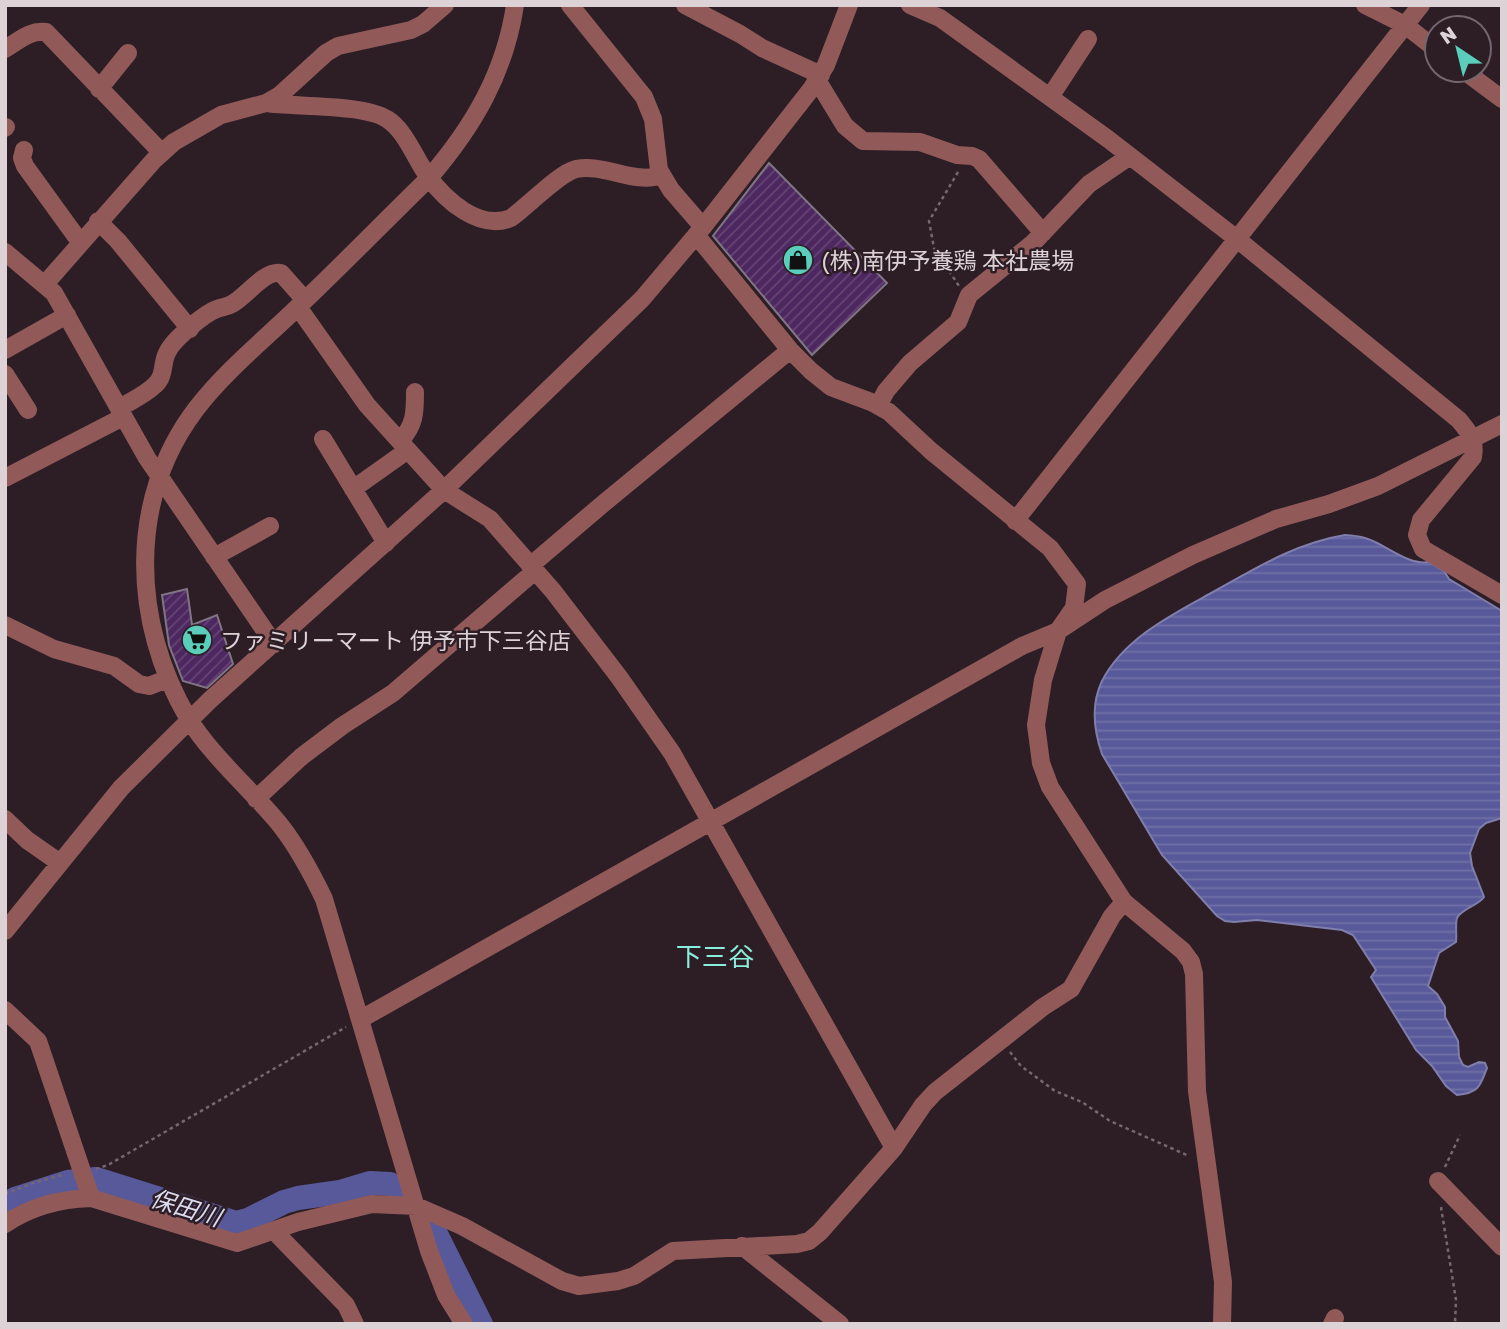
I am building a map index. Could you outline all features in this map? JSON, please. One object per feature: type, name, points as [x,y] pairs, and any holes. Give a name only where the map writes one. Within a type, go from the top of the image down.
[{"type":"street","points":[[45,284],[98,221],[174,142],[221,115],[266,103],[280,95],[326,53],[338,46],[411,30],[446,5]]},
{"type":"street","points":[[464,1324],[446,1294],[415,1206],[333,926],[313,876],[282,827],[190,720],[167,679],[153,638],[145,592],[148,524],[160,478],[183,429],[211,391],[232,369],[429,178],[465,134],[490,90],[508,42],[515,5]]},
{"type":"street","points":[[570,5],[644,97],[653,119],[657,159],[671,190],[790,350],[831,387],[889,412],[1050,548],[1077,584],[1074,608],[1058,631],[1050,653],[1036,725],[1041,763],[1050,787],[1124,902],[1183,951],[1191,962],[1194,974],[1197,1091],[1223,1282],[1222,1324]]},
{"type":"street","points":[[685,5],[819,78],[845,126],[863,141],[920,142],[957,155],[979,159],[1043,233]]},
{"type":"street","points":[[5,931],[121,788],[190,720],[444,490],[642,299],[700,231],[819,78],[849,5]]},
{"type":"street","points":[[910,5],[940,18],[1130,156],[1237,239],[1459,420],[1472,438],[1475,446],[1473,457],[1421,520],[1418,535],[1423,549],[1502,595]]},
{"type":"street","points":[[1365,5],[1405,25],[1423,39]]},
{"type":"street","points":[[1015,521],[1420,5]]},
{"type":"street","points":[[5,49],[29,34],[46,32],[162,153]]},
{"type":"street","points":[[1050,97],[1088,39]]},
{"type":"street","points":[[99,89],[128,53]]},
{"type":"street","points":[[1482,84],[1502,99]]},
{"type":"street","points":[[266,103],[358,110],[386,118],[395,125],[429,178],[464,211],[494,222],[511,218],[561,178],[577,169],[648,178],[662,175]]},
{"type":"street","points":[[24,150],[22,158],[25,166],[80,242]]},
{"type":"street","points":[[878,406],[886,391],[909,363],[958,322],[967,297],[1013,261],[1089,184],[1130,156]]},
{"type":"street","points":[[98,221],[118,241],[190,329]]},
{"type":"street","points":[[5,252],[45,284],[67,315],[160,478],[274,644]]},
{"type":"street","points":[[5,478],[121,412],[155,386],[162,377],[168,350],[190,329],[216,309],[233,304],[276,272],[281,273],[367,405],[444,490],[490,519],[553,591],[619,677],[672,754],[894,1148]]},
{"type":"street","points":[[5,350],[67,315]]},
{"type":"street","points":[[256,799],[301,757],[342,726],[393,694],[533,568],[790,350]]},
{"type":"street","points":[[5,374],[28,410]]},
{"type":"street","points":[[353,489],[404,446],[415,418],[415,392]]},
{"type":"street","points":[[361,1019],[1022,646],[1058,631],[1129,586],[1276,519],[1378,486],[1502,424]]},
{"type":"street","points":[[323,439],[386,543]]},
{"type":"street","points":[[214,557],[270,526]]},
{"type":"street","points":[[5,625],[54,649],[114,666],[139,684],[149,686],[167,679]]},
{"type":"street","points":[[5,819],[27,840],[60,863]]},
{"type":"street","points":[[5,1010],[38,1041],[86,1181],[237,1243],[298,1222],[372,1205],[415,1206],[462,1226],[562,1281],[579,1286],[634,1276],[673,1251],[810,1241],[894,1148],[923,1105],[936,1092],[1043,1007],[1071,989],[1112,916],[1124,902]]},
{"type":"street","points":[[5,1224],[43,1206],[73,1199],[86,1181]]},
{"type":"street","points":[[1438,1181],[1502,1247]]},
{"type":"street","points":[[274,1231],[346,1306],[355,1324]]},
{"type":"street","points":[[742,1246],[840,1324]]},
{"type":"path","points":[[967,155],[929,221],[934,248],[967,297]]},
{"type":"path","points":[[5,1194],[33,1183],[86,1181],[96,1169],[108,1165],[361,1019]]},
{"type":"path","points":[[1002,1041],[1021,1066],[1055,1091],[1082,1102],[1110,1121],[1207,1164]]},
{"type":"path","points":[[1455,1324],[1456,1300],[1438,1181],[1460,1135]]},
{"type":"shaded area","points":[[1345,535],[1368,539],[1414,561],[1429,562],[1444,571],[1449,579],[1502,611],[1502,818],[1486,823],[1479,829],[1470,853],[1484,897],[1457,918],[1456,942],[1439,953],[1428,986],[1445,1007],[1445,1017],[1458,1041],[1459,1057],[1463,1065],[1468,1067],[1479,1062],[1485,1063],[1487,1068],[1477,1088],[1470,1093],[1457,1095],[1416,1050],[1371,977],[1376,970],[1353,935],[1342,930],[1257,920],[1225,921],[1217,916],[1162,855],[1102,754],[1097,736],[1095,708],[1102,681],[1111,666],[1136,640],[1166,618],[1261,566],[1293,550]]},
{"type":"building","name":"(株)南伊予養鶏 本社農場","points":[[769,163],[887,283],[812,355],[713,236]]},
{"type":"building","name":"ファミリーマート 伊予市下三谷店","points":[[187,589],[192,625],[217,615],[233,664],[207,688],[183,681],[169,645],[162,595]]},
{"type":"waterway","name":"保田川","points":[[5,1205],[15,1199],[68,1182],[96,1179],[236,1223],[284,1202],[340,1192],[370,1183],[390,1184],[404,1196]]},
{"type":"waterway","name":"保田川","points":[[431,1224],[481,1324]]},
{"type":"place","name":"(株)南伊予養鶏 本社農場","points":[[798,260]]},
{"type":"place","name":"ファミリーマート 伊予市下三谷店","points":[[197,640]]},
{"type":"district","name":"下三谷","points":[[715,956]]}]
